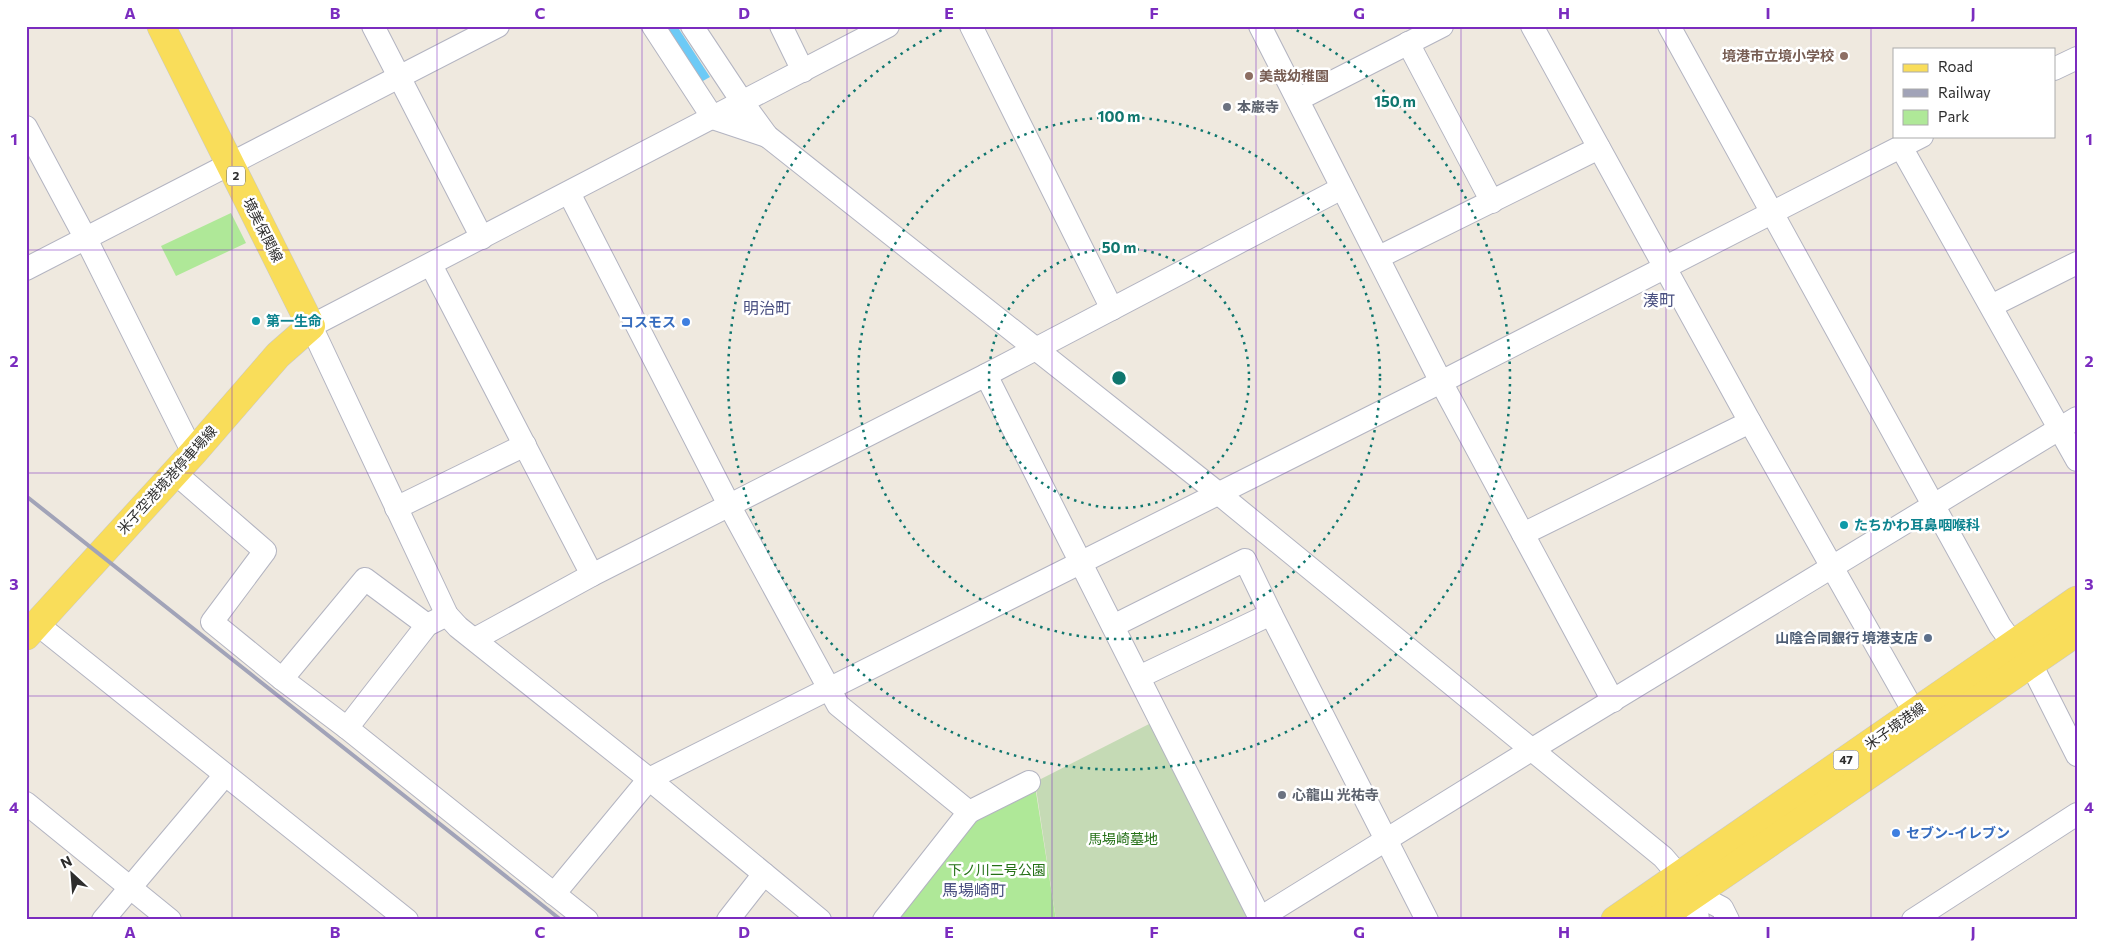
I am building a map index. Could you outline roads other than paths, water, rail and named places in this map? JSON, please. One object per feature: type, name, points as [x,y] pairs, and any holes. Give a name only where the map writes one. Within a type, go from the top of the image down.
[{"type":"main road","name":"境美保関線","points":[[161,26],[311,326]]},
{"type":"main road","name":"米子空港境港停車場線","points":[[32,630],[193,453],[278,355],[311,326]]},
{"type":"main road","name":"米子境港線","points":[[1615,920],[1691,896],[1914,712],[2077,600]]},
{"type":"main road","name":"米子境港線","points":[[1657,920],[2077,632]]},
{"type":"street","points":[[373,26],[482,238]]},
{"type":"street","points":[[26,269],[498,26]]},
{"type":"street","points":[[653,26],[713,118],[767,136]]},
{"type":"street","points":[[692,26],[767,136],[1218,493],[1663,857],[1691,896],[1722,908],[1728,920]]},
{"type":"street","points":[[781,26],[803,70]]},
{"type":"street","points":[[437,620],[396,508],[311,326],[888,26]]},
{"type":"street","points":[[971,26],[1112,309]]},
{"type":"street","points":[[1260,26],[1342,188],[1379,256],[1441,382],[1612,701]]},
{"type":"street","points":[[1298,99],[1442,26]]},
{"type":"street","points":[[1532,26],[1750,422],[1914,712]]},
{"type":"street","points":[[1669,26],[2000,626],[2031,664],[2077,755]]},
{"type":"street","points":[[1408,44],[1492,202]]},
{"type":"street","points":[[2056,68],[2077,58]]},
{"type":"street","points":[[26,127],[86,239],[193,453]]},
{"type":"street","points":[[554,894],[649,779],[829,690],[1080,561],[1441,382],[1918,138]]},
{"type":"street","points":[[1901,147],[1991,306],[2068,423],[2077,460]]},
{"type":"street","points":[[1379,256],[1599,148]]},
{"type":"street","points":[[475,639],[592,575],[986,375],[1342,188]]},
{"type":"street","points":[[569,193],[729,505],[838,705],[969,812]]},
{"type":"street","points":[[1991,306],[2077,263]]},
{"type":"street","points":[[431,265],[592,575]]},
{"type":"street","points":[[986,375],[1261,919],[1386,839],[2068,423]]},
{"type":"street","points":[[1523,534],[1750,422]]},
{"type":"street","points":[[396,508],[525,445]]},
{"type":"street","points":[[175,473],[265,551],[212,622],[587,920]]},
{"type":"street","points":[[1113,626],[1245,560],[1427,920]]},
{"type":"street","points":[[282,679],[365,579],[437,620],[458,627],[475,639],[820,920]]},
{"type":"street","points":[[1139,678],[1272,614]]},
{"type":"street","points":[[347,728],[437,620]]},
{"type":"street","points":[[32,630],[225,775],[407,920]]},
{"type":"street","points":[[103,920],[225,775]]},
{"type":"street","points":[[884,920],[969,812],[1029,782]]},
{"type":"street","points":[[26,803],[170,920]]},
{"type":"street","points":[[1913,920],[2077,814]]},
{"type":"street","points":[[728,920],[764,874]]},
{"type":"water","points":[[665,26],[677,26],[710,77],[701,82]]},
{"type":"railway","points":[[26,496],[561,920]]},
{"type":"place","name":"境港市立境小学校","points":[[1844,56]]},
{"type":"place","name":"美哉幼稚園","points":[[1249,76]]},
{"type":"place","name":"本巌寺","points":[[1227,107]]},
{"type":"place","name":"第一生命","points":[[256,321]]},
{"type":"place","name":"コスモス","points":[[686,322]]},
{"type":"place","name":"たちかわ耳鼻咽喉科","points":[[1844,525]]},
{"type":"place","name":"山陰合同銀行 境港支店","points":[[1928,638]]},
{"type":"place","name":"心龍山 光祐寺","points":[[1282,795]]},
{"type":"place","name":"セブン-イレブン","points":[[1896,833]]},
{"type":"district","name":"湊町","points":[[1659,300]]},
{"type":"district","name":"明治町","points":[[767,308]]},
{"type":"district","name":"馬場崎町","points":[[974,890]]},
{"type":"park label","name":"馬場崎墓地","points":[[1123,839]]},
{"type":"park label","name":"下ノ川二号公園","points":[[997,870]]}]
